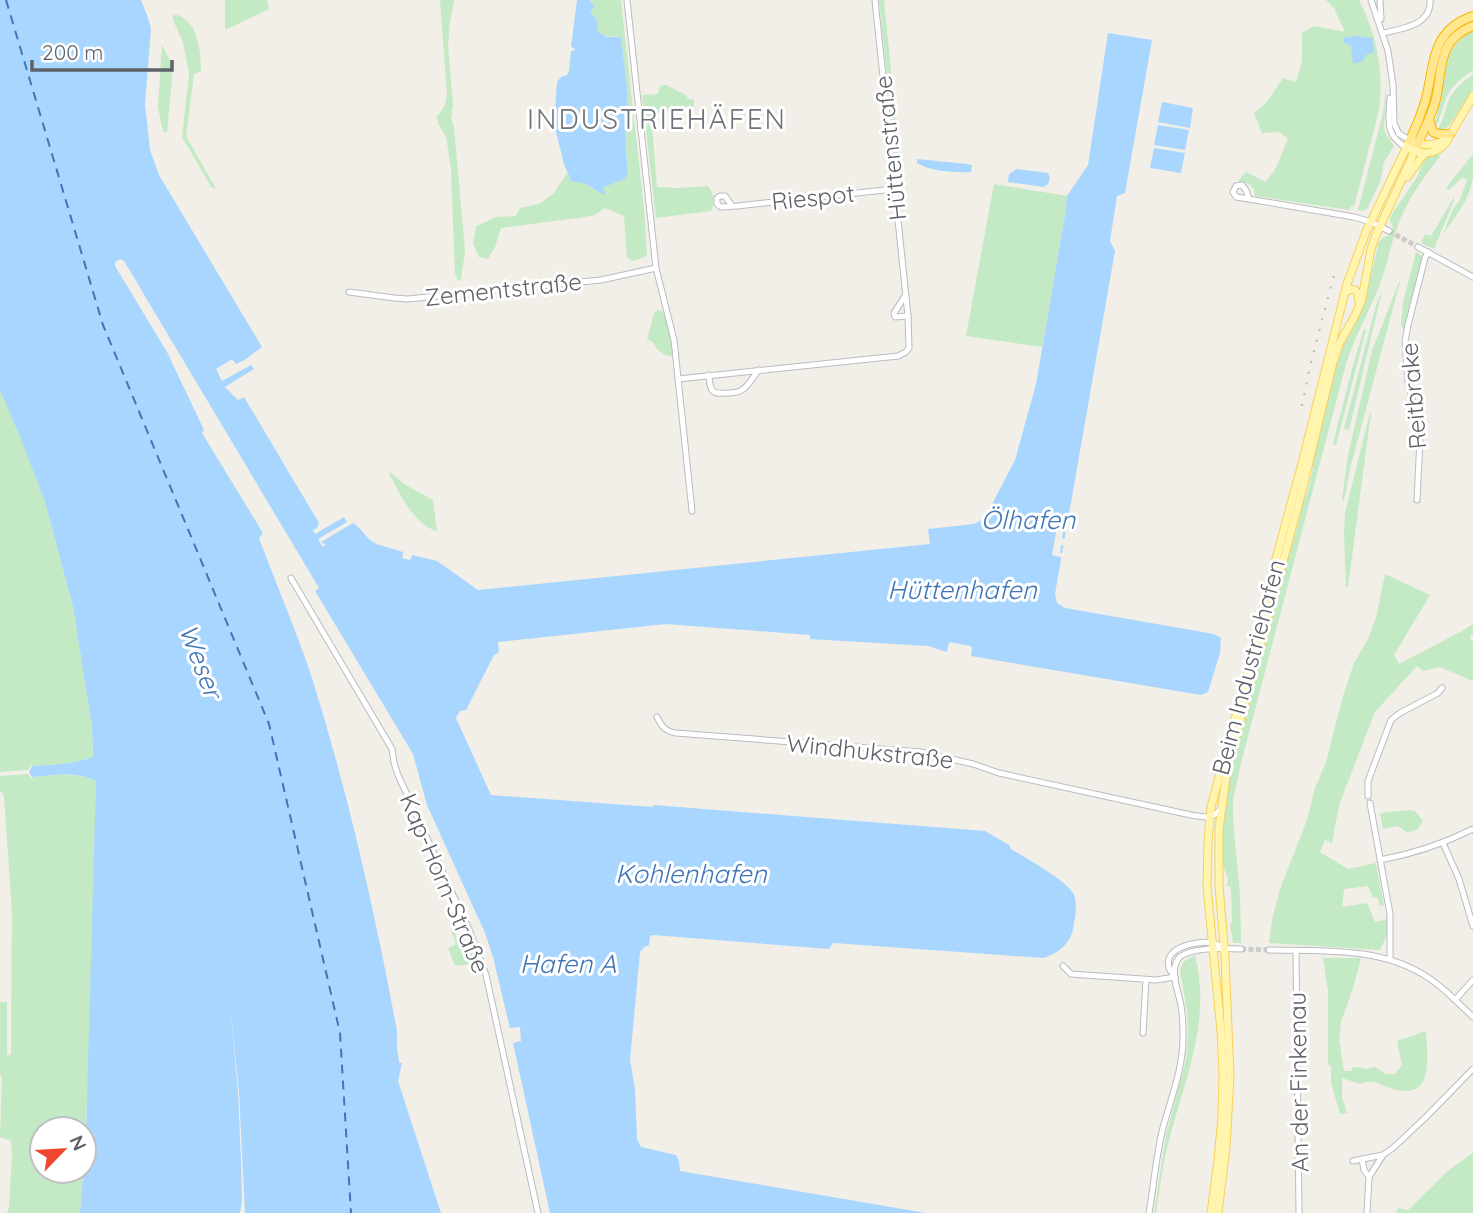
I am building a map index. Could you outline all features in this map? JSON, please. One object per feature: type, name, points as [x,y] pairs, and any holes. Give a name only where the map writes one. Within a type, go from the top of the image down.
[{"type":"highway","points":[[1412,146],[1439,44],[1454,26],[1473,16]]},
{"type":"highway","points":[[1412,146],[1429,119],[1446,48],[1458,34],[1473,26]]},
{"type":"highway","points":[[1429,119],[1433,132],[1448,136]]},
{"type":"main road","points":[[1412,146],[1424,154],[1440,149],[1473,96]]},
{"type":"main road","points":[[1412,146],[1428,146],[1448,136]]},
{"type":"main road","name":"Beim Industriehafen","points":[[1218,1213],[1229,1099],[1229,1047],[1219,886],[1219,829],[1227,769],[1303,487],[1333,362],[1359,306],[1366,283],[1371,249],[1379,226],[1400,186],[1412,146]]},
{"type":"main road","name":"Beim Industriehafen","points":[[1211,1213],[1222,1116],[1223,1073],[1207,877],[1210,817],[1344,293],[1371,222],[1412,146]]},
{"type":"main road","points":[[1400,186],[1424,154]]},
{"type":"main road","points":[[1344,293],[1352,289],[1356,291],[1359,306]]},
{"type":"main road","points":[[1207,877],[1219,886]]},
{"type":"street","points":[[628,0],[656,268],[674,340],[692,511]]},
{"type":"street","name":"Hüttenstraße","points":[[678,379],[898,356],[909,348],[908,316],[875,0]]},
{"type":"street","points":[[1371,0],[1388,51],[1393,85],[1394,123],[1399,134],[1412,146]]},
{"type":"street","points":[[1380,0],[1383,33]]},
{"type":"street","points":[[1383,33],[1404,29],[1421,20],[1430,10],[1430,0]]},
{"type":"street","name":"Riespot","points":[[732,206],[894,189]]},
{"type":"street","points":[[1249,199],[1354,217],[1390,231]]},
{"type":"street","points":[[1418,247],[1473,277]]},
{"type":"street","name":"Reitbrake","points":[[1418,500],[1420,439],[1408,382],[1405,341],[1428,252]]},
{"type":"street","name":"Zementstraße","points":[[349,292],[408,299],[593,281],[656,268]]},
{"type":"street","name":"Hüttenstraße","points":[[905,296],[894,313],[895,317],[908,316]]},
{"type":"street","points":[[709,375],[710,388],[717,394],[741,391],[759,370]]},
{"type":"street","name":"Kap-Horn-Straße","points":[[291,578],[392,749],[398,775],[475,945],[491,996],[538,1213]]},
{"type":"street","points":[[1390,959],[1391,914],[1369,800],[1368,781],[1391,720],[1438,693],[1442,688]]},
{"type":"street","name":"Windhukstraße","points":[[657,718],[667,732],[921,752],[1059,787],[1210,817]]},
{"type":"street","points":[[1219,829],[1210,817],[1216,815],[1221,808]]},
{"type":"street","points":[[1380,860],[1409,855],[1473,829]]},
{"type":"street","points":[[1443,843],[1459,879],[1473,926]]},
{"type":"street","points":[[1383,957],[1390,937]]},
{"type":"street","points":[[1149,1213],[1162,1131],[1181,1063],[1183,1023],[1175,977],[1176,962],[1182,955],[1212,946],[1241,949]]},
{"type":"street","points":[[1269,950],[1357,953],[1390,959],[1434,981],[1473,1017]]},
{"type":"street","name":"An der Finkenau","points":[[1296,951],[1299,1213]]},
{"type":"street","points":[[1063,966],[1071,975],[1146,980],[1175,977]]},
{"type":"street","points":[[1143,1033],[1146,980]]},
{"type":"street","points":[[1455,1000],[1473,980]]},
{"type":"street","points":[[1367,1213],[1369,1177],[1383,1155],[1426,1117],[1473,1069]]},
{"type":"street","points":[[1353,1161],[1383,1155]]},
{"type":"street","points":[[1362,1159],[1364,1170],[1369,1177]]},
{"type":"green space","points":[[225,0],[267,0],[269,9],[225,30]]},
{"type":"green space","points":[[440,0],[454,0],[448,45],[453,105],[451,119],[454,127],[465,251],[461,279],[458,281],[455,273],[451,169],[446,136],[437,117],[445,105],[447,94]]},
{"type":"green space","points":[[589,0],[621,0],[647,256],[633,261],[627,257],[624,216],[605,208],[595,215],[585,217],[501,228],[488,259],[479,257],[473,244],[476,226],[496,217],[516,216],[520,208],[539,204],[554,193],[567,173],[571,181],[586,184],[604,195],[601,188],[628,174],[625,139],[628,96],[621,37],[600,33],[590,13],[595,6]]},
{"type":"green space","points":[[879,0],[884,0],[900,162],[896,161]]},
{"type":"green space","points":[[1326,0],[1359,0],[1375,40],[1380,67],[1379,110],[1354,207],[1351,206],[1350,210],[1255,196],[1254,189],[1249,184],[1238,181],[1246,172],[1266,182],[1276,168],[1288,139],[1280,132],[1262,133],[1254,113],[1267,102],[1283,78],[1296,82],[1302,62],[1302,33],[1314,26],[1345,32],[1334,8]]},
{"type":"green space","points":[[173,14],[188,22],[199,45],[201,71],[194,74],[186,136],[216,189],[212,188],[182,137],[189,74],[183,42]]},
{"type":"green space","points":[[1473,31],[1473,70],[1450,90],[1435,127],[1451,52],[1463,37]]},
{"type":"green space","points":[[162,45],[173,66],[167,133],[163,131],[158,107]]},
{"type":"green space","points":[[1473,74],[1473,89],[1449,126],[1441,131],[1437,130],[1452,95]]},
{"type":"green space","points":[[1387,78],[1384,127],[1394,146],[1384,162],[1380,182],[1367,209],[1358,210],[1383,113]]},
{"type":"green space","points":[[666,85],[694,100],[694,107],[651,115],[657,187],[708,186],[713,198],[711,211],[656,218],[642,95],[658,94],[660,86]]},
{"type":"green space","points":[[1438,154],[1440,156],[1416,190],[1400,221],[1380,284],[1346,364],[1240,767],[1233,801],[1233,821],[1240,895],[1241,943],[1233,943],[1230,925],[1231,887],[1227,886],[1228,878],[1221,862],[1227,787],[1288,551],[1306,498],[1335,366],[1360,311],[1379,241],[1388,236],[1393,226],[1390,217],[1417,177],[1425,158]]},
{"type":"green space","points":[[1473,154],[1473,178],[1469,193],[1443,234],[1467,180],[1462,177],[1449,190],[1446,188]]},
{"type":"green space","points":[[994,184],[1067,196],[1042,347],[966,336]]},
{"type":"green space","points":[[1454,197],[1434,249],[1421,243],[1425,234],[1431,236]]},
{"type":"green space","points":[[1416,252],[1424,257],[1404,330],[1401,326],[1403,303]]},
{"type":"green space","points":[[1399,282],[1342,500],[1348,455],[1372,351]]},
{"type":"green space","points":[[1380,295],[1349,430],[1344,429],[1375,309]]},
{"type":"green space","points":[[662,311],[668,321],[673,356],[663,354],[652,341],[647,340],[654,313]]},
{"type":"green space","points":[[1364,329],[1366,330],[1336,445],[1333,444]]},
{"type":"green space","points":[[0,388],[22,438],[45,502],[73,607],[92,727],[93,757],[55,765],[32,766],[32,763],[28,770],[0,772]]},
{"type":"green space","points":[[1370,413],[1348,587],[1346,587],[1345,513]]},
{"type":"green space","points":[[390,472],[404,484],[433,500],[437,531],[414,515]]},
{"type":"green space","points":[[1385,574],[1430,595],[1394,655],[1399,664],[1473,624],[1473,634],[1470,636],[1473,641],[1473,681],[1440,667],[1423,671],[1417,666],[1375,712],[1339,805],[1332,843],[1325,840],[1320,852],[1348,869],[1376,863],[1384,905],[1380,906],[1377,897],[1373,898],[1368,886],[1344,889],[1342,907],[1367,903],[1375,922],[1387,919],[1387,935],[1380,950],[1269,943],[1280,889],[1326,762],[1354,663],[1376,618]]},
{"type":"green space","points":[[28,774],[33,781],[32,777],[64,775],[96,781],[86,1115],[28,1115],[28,1185],[82,1185],[80,1213],[7,1213],[12,1154],[11,1141],[0,1137],[0,1002],[7,1002],[7,1056],[11,1054],[12,912],[4,796],[0,790],[0,776]]},
{"type":"green space","points":[[1411,810],[1423,821],[1418,829],[1408,833],[1398,826],[1383,829],[1380,813]]},
{"type":"green space","points":[[456,927],[457,940],[474,949],[476,953],[472,955],[473,964],[455,966],[448,948],[456,944],[451,930]]},
{"type":"green space","points":[[1195,955],[1199,979],[1198,1027],[1166,1152],[1154,1213],[1166,1135],[1186,1060],[1187,1012],[1180,970],[1183,962]]},
{"type":"green space","points":[[1323,958],[1361,958],[1341,1022],[1339,1039],[1344,1071],[1358,1067],[1375,1067],[1386,1074],[1395,1074],[1402,1065],[1397,1041],[1426,1031],[1426,1074],[1416,1089],[1393,1089],[1373,1082],[1360,1084],[1342,1078],[1342,1097],[1347,1113],[1340,1114],[1331,1083],[1331,1067],[1328,1064],[1328,991]]},
{"type":"green space","points":[[1473,1153],[1473,1213],[1396,1213],[1398,1208],[1408,1210],[1449,1170]]},
{"type":"water","points":[[0,0],[141,0],[151,29],[145,104],[150,150],[159,175],[262,347],[243,361],[236,364],[232,359],[216,369],[222,381],[251,365],[254,369],[225,387],[238,400],[244,397],[319,523],[313,530],[315,534],[344,517],[347,522],[318,539],[322,546],[326,545],[321,542],[353,523],[372,541],[403,552],[402,558],[410,560],[412,555],[437,561],[478,590],[930,544],[928,529],[980,521],[988,512],[1015,460],[1036,384],[1067,196],[1088,165],[1108,33],[1152,40],[1125,193],[1117,196],[1110,241],[1115,251],[1055,594],[1057,603],[1065,608],[1214,634],[1221,638],[1220,653],[1208,692],[1201,695],[971,656],[971,646],[949,642],[947,652],[928,646],[810,639],[810,635],[666,624],[498,642],[499,652],[494,655],[466,710],[460,711],[456,718],[491,795],[985,831],[1070,889],[1076,905],[1075,920],[1068,941],[1061,949],[1044,958],[833,943],[829,949],[653,935],[650,936],[649,945],[640,952],[630,1060],[635,1089],[637,1139],[641,1147],[676,1155],[680,1171],[926,1213],[550,1213],[513,1043],[521,1041],[520,1027],[510,1028],[485,933],[427,805],[413,754],[315,591],[319,588],[124,261],[120,259],[115,262],[115,266],[167,352],[204,430],[202,433],[263,533],[259,538],[312,678],[349,809],[379,942],[397,1031],[399,1062],[402,1063],[398,1081],[441,1213],[245,1213],[239,1092],[230,1004],[238,1092],[242,1199],[240,1213],[80,1213],[82,1185],[98,1185],[98,1115],[87,1115],[96,781],[72,775],[32,777],[29,772],[32,766],[70,763],[93,757],[92,727],[73,607],[45,502],[0,390]]},
{"type":"water","points":[[577,0],[589,0],[595,6],[590,13],[597,20],[598,32],[607,37],[621,37],[628,96],[625,139],[628,174],[624,179],[602,188],[604,195],[586,184],[571,181],[554,124],[557,82],[567,75],[571,51],[575,50],[571,47]]},
{"type":"water","points":[[1343,38],[1372,38],[1374,51],[1366,55],[1363,61],[1353,64],[1351,46],[1344,43]]},
{"type":"water","points":[[1162,102],[1193,108],[1190,128],[1158,122]]},
{"type":"water","points":[[1158,125],[1189,130],[1185,150],[1154,145]]},
{"type":"water","points":[[1154,148],[1185,153],[1181,173],[1150,168]]},
{"type":"water","points":[[917,159],[972,165],[971,172],[935,170],[917,163]]},
{"type":"water","points":[[1017,169],[1048,173],[1048,184],[1044,187],[1008,182],[1009,174]]},
{"type":"pier","points":[[1058,522],[1070,524],[1069,527],[1064,527],[1062,538],[1068,539],[1067,546],[1061,545],[1060,553],[1065,554],[1064,558],[1052,555]]},
{"type":"ferry route","points":[[6,0],[103,325],[269,724],[340,1033],[351,1213]]},
{"type":"tunnel","points":[[1389,231],[1418,247]]},
{"type":"tunnel","points":[[1241,949],[1269,950]]},
{"type":"railway","points":[[1302,406],[1334,275]]},
{"type":"district","name":"INDUSTRIEHÄFEN","points":[[657,118]]},
{"type":"water label","name":"Ölhafen","points":[[1028,519]]},
{"type":"water label","name":"Hüttenhafen","points":[[962,589]]},
{"type":"water label","name":"Weser","points":[[201,661]]},
{"type":"water label","name":"Kohlenhafen","points":[[691,873]]},
{"type":"water label","name":"Hafen A","points":[[568,963]]}]
